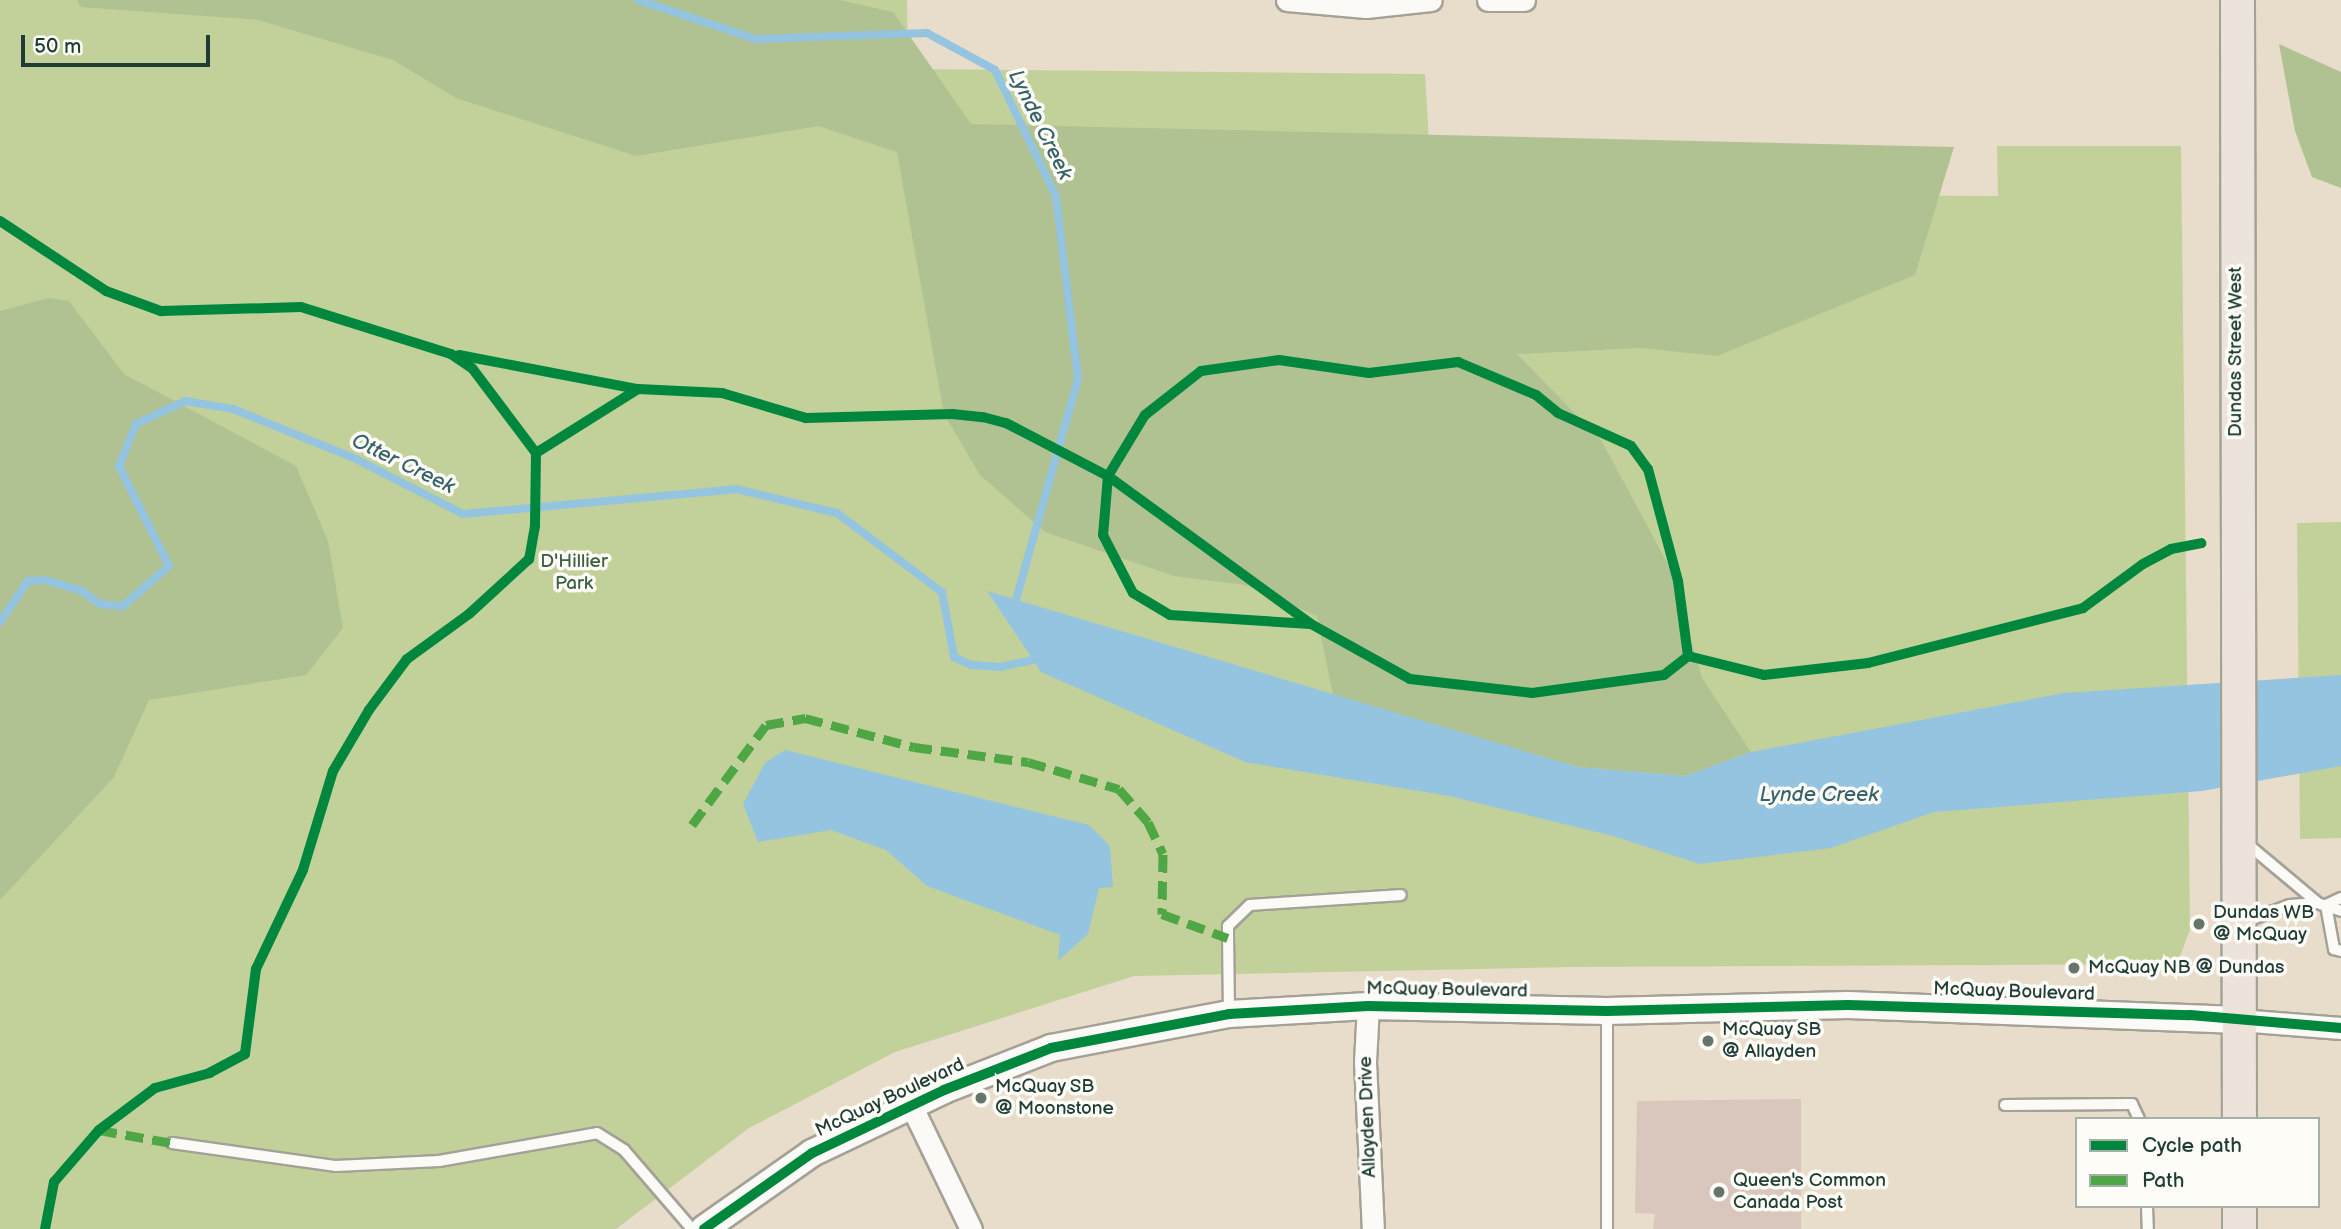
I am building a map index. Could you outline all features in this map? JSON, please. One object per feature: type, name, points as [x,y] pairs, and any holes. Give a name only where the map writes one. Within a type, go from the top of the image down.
[{"type":"main road","name":"Dundas Street West","points":[[2237,0],[2237,835]]},
{"type":"main road","points":[[2237,835],[2239,1117]]},
{"type":"main road","points":[[2239,1208],[2239,1229]]},
{"type":"street","points":[[1287,0],[1366,7],[1431,0]]},
{"type":"street","points":[[1488,0],[1524,0]]},
{"type":"street","name":"McQuay Boulevard","points":[[704,1229],[812,1153],[911,1105],[1051,1048],[1229,1014],[1368,1006],[1607,1011],[1847,1005],[2239,1020]]},
{"type":"street","name":"Allayden Drive","points":[[1368,1006],[1365,1062],[1373,1229]]},
{"type":"street","points":[[2239,1020],[2341,1028]]},
{"type":"street","points":[[911,1105],[971,1229]]},
{"type":"lane","points":[[2237,835],[2322,904],[2341,911]]},
{"type":"lane","points":[[1229,1014],[1228,926],[1250,905],[1401,895]]},
{"type":"lane","points":[[2238,925],[2290,905],[2322,904],[2341,898]]},
{"type":"lane","points":[[2322,904],[2334,949],[2341,951]]},
{"type":"lane","points":[[1607,1011],[1607,1229]]},
{"type":"lane","points":[[2005,1105],[2132,1104],[2138,1117]]},
{"type":"lane","points":[[172,1143],[336,1166],[439,1161],[597,1133],[624,1150],[692,1229]]},
{"type":"lane","points":[[2147,1208],[2148,1229]]},
{"type":"green space","name":"D'Hillier Park","points":[[0,0],[907,0],[908,69],[1425,74],[1432,193],[1998,196],[1997,146],[2181,146],[2190,930],[2177,964],[1571,967],[1134,976],[895,1052],[749,1128],[616,1229],[0,1229]]},
{"type":"green space","points":[[77,0],[840,0],[893,12],[971,124],[1954,147],[1915,275],[1717,356],[1641,348],[1517,354],[1601,440],[1670,568],[1702,678],[1751,752],[1685,776],[1578,767],[1333,695],[1317,616],[1245,585],[1174,576],[1045,532],[980,475],[944,414],[897,152],[819,126],[636,156],[456,98],[393,60],[258,20],[81,7]]},
{"type":"green space","points":[[2279,44],[2341,72],[2341,188],[2312,177],[2295,131]]},
{"type":"green space","points":[[49,298],[69,301],[124,374],[296,466],[328,541],[343,628],[306,675],[149,700],[114,777],[0,900],[0,311]]},
{"type":"green space","points":[[2341,522],[2341,838],[2300,839],[2297,523]]},
{"type":"water","name":"Lynde Creek","points":[[987,591],[1578,767],[1685,776],[1751,752],[2064,693],[2341,675],[2341,766],[2202,791],[1934,812],[1831,848],[1700,864],[1613,836],[1449,796],[1245,762],[1041,672]]},
{"type":"water","points":[[785,750],[1089,825],[1110,846],[1113,887],[1099,888],[1088,934],[1058,961],[1060,935],[927,886],[886,850],[831,830],[758,842],[743,804],[765,763]]},
{"type":"building","points":[[1801,1099],[1801,1229],[1653,1229],[1655,1214],[1635,1213],[1637,1101]]},
{"type":"waterway","name":"Lynde Creek","points":[[638,0],[755,39],[927,33],[995,70],[1056,197],[1078,379],[1016,600]]},
{"type":"waterway","name":"Otter Creek","points":[[0,622],[28,581],[46,580],[82,591],[100,604],[123,606],[169,566],[119,466],[136,424],[185,401],[233,409],[356,459],[463,514],[736,489],[837,513],[942,592],[954,657],[971,665],[1000,667],[1032,660]]},
{"type":"marked path","points":[[692,825],[766,725],[805,718],[914,747],[1028,762],[1119,789],[1148,822],[1163,854],[1162,914],[1228,938]]},
{"type":"marked path","points":[[99,1130],[172,1143]]},
{"type":"cycle path","points":[[0,221],[106,291],[161,311],[301,307],[451,354],[472,368],[536,453],[535,526],[529,559],[469,614],[407,659],[369,710],[333,771],[303,870],[256,969],[245,1054],[210,1073],[155,1088],[99,1130],[54,1182],[45,1229]]},
{"type":"cycle path","points":[[459,355],[638,389]]},
{"type":"cycle path","points":[[536,453],[638,389],[722,393],[806,418],[952,414],[983,417],[1006,423],[1108,476],[1145,415],[1201,371],[1279,360],[1369,373],[1458,362],[1536,395],[1558,413],[1631,446],[1648,469],[1678,581],[1688,656],[1764,675],[1868,663],[2083,608],[2143,564],[2171,549],[2201,543]]},
{"type":"cycle path","points":[[1108,476],[1103,535],[1133,593],[1170,615],[1311,624],[1410,679],[1532,693],[1664,675],[1688,656]]},
{"type":"cycle path","points":[[1108,476],[1311,624]]},
{"type":"cycle path","points":[[704,1229],[812,1153],[944,1090],[1051,1048],[1229,1014],[1368,1006],[1607,1011],[1848,1005],[2190,1015],[2341,1028]]},
{"type":"place","name":"Dundas WB @ McQuay","points":[[2199,924]]},
{"type":"place","name":"McQuay NB @ Dundas","points":[[2074,968]]},
{"type":"place","name":"McQuay SB @ Allayden","points":[[1708,1041]]},
{"type":"place","name":"McQuay SB @ Moonstone","points":[[981,1098]]},
{"type":"place","name":"Queen's Common Canada Post","points":[[1719,1192]]}]
